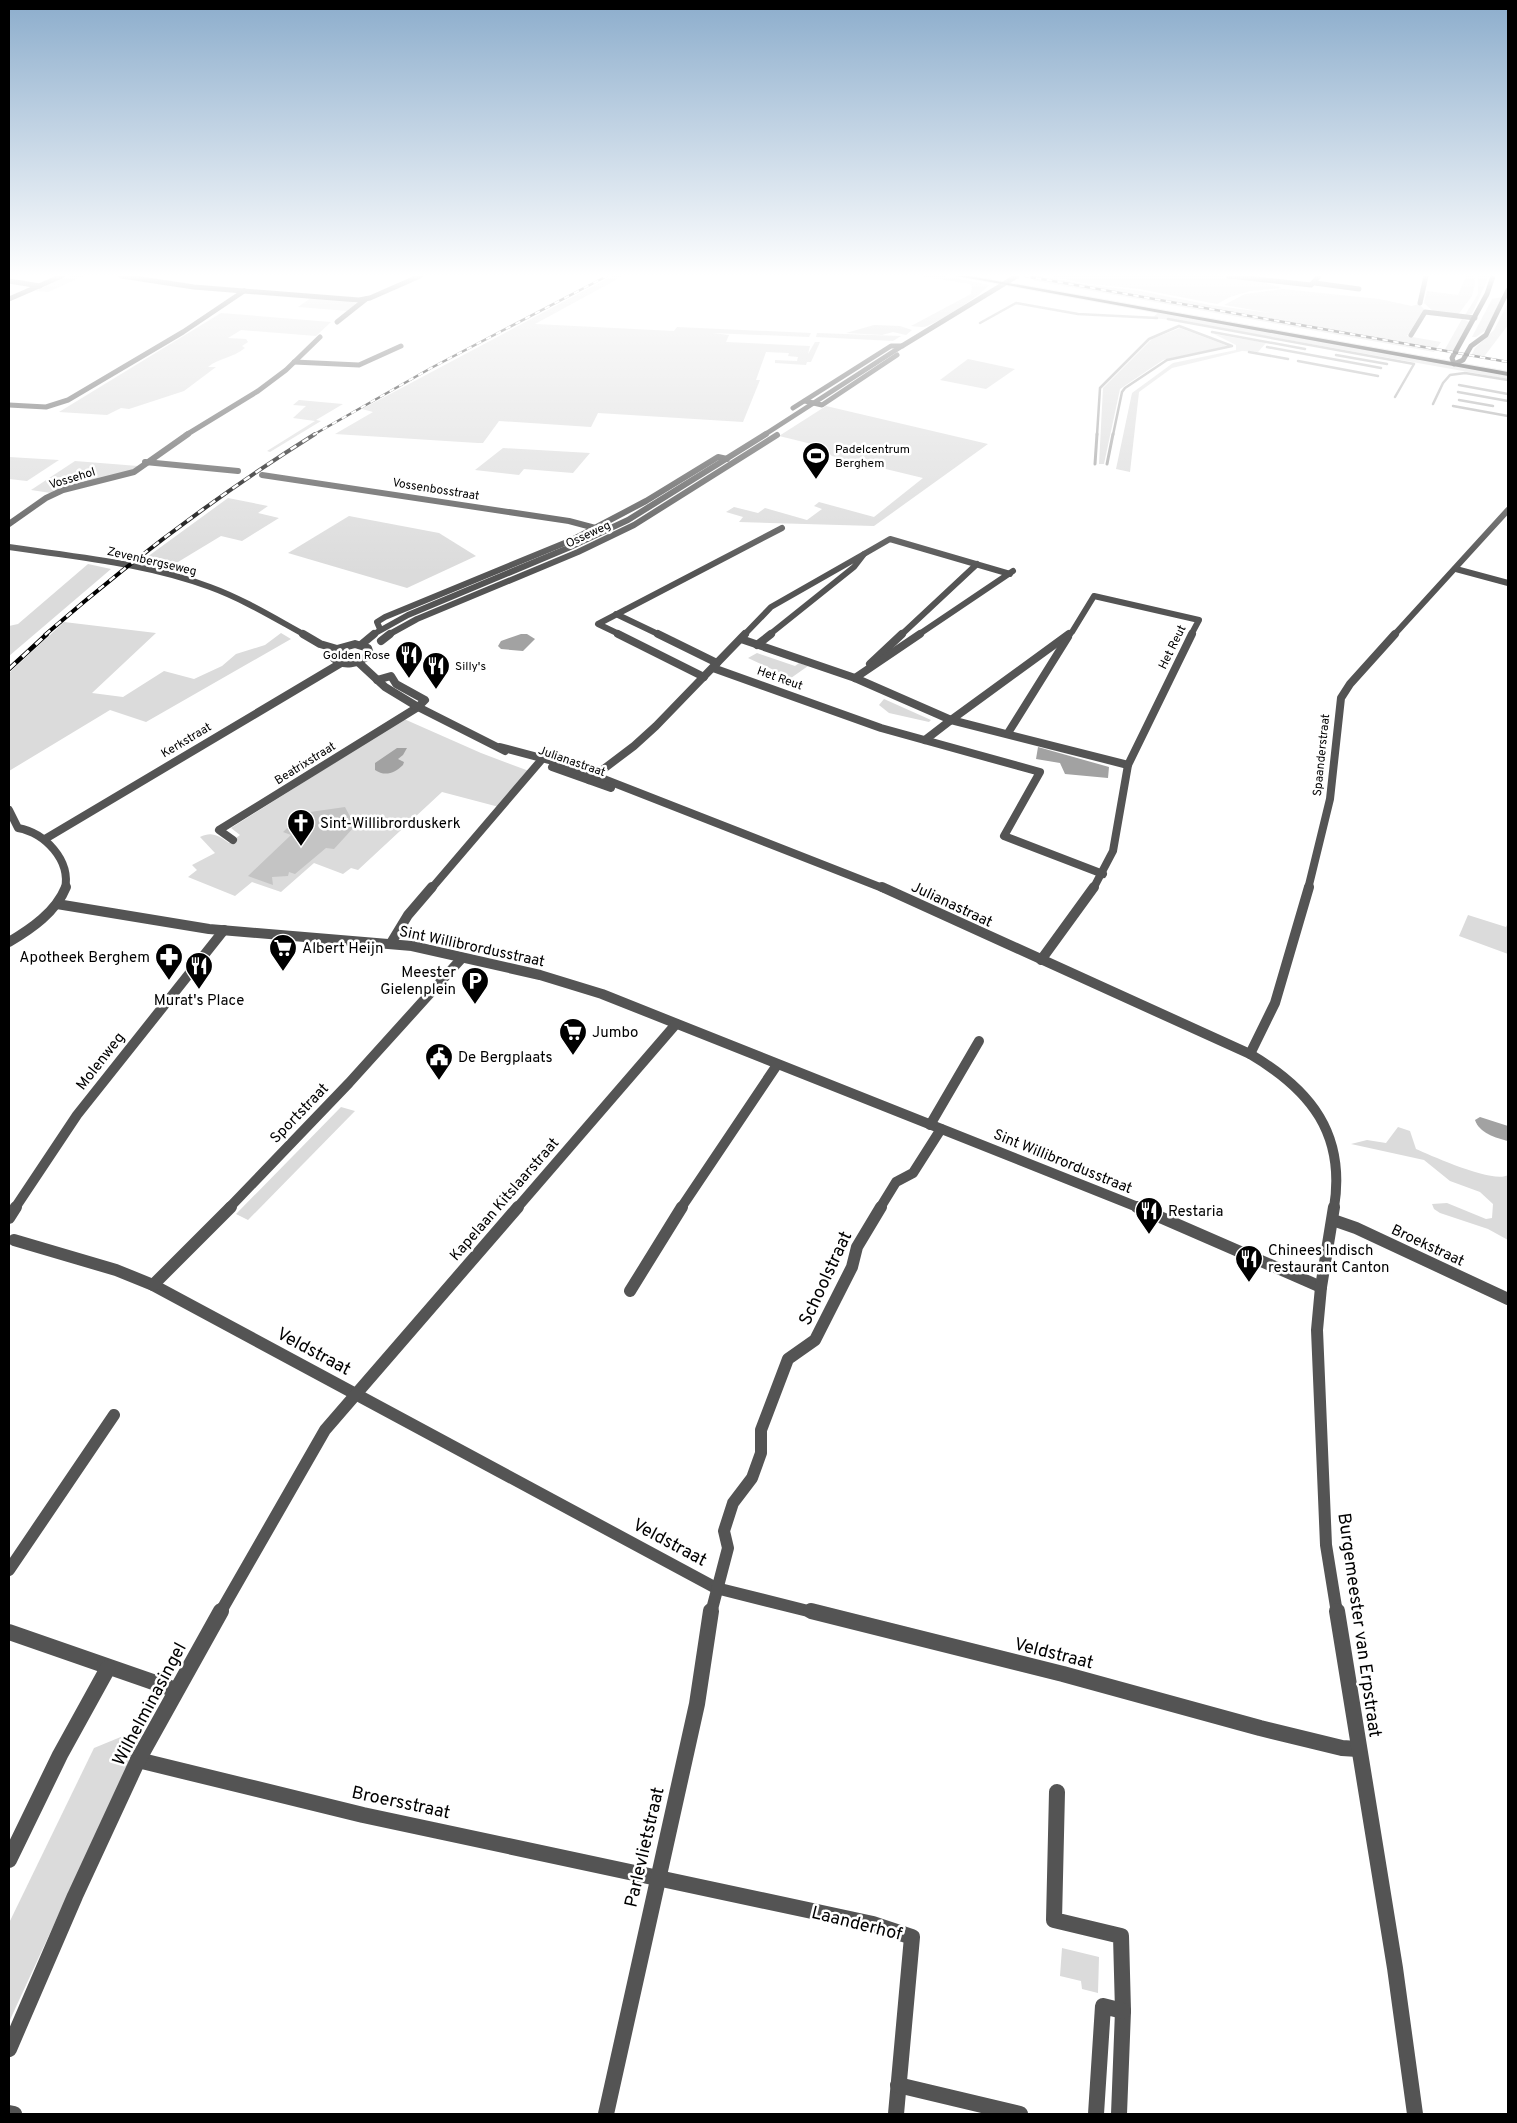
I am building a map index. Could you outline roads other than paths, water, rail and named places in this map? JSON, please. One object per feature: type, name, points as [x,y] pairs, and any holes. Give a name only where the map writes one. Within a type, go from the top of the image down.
[{"type":"street","points":[[9,405],[46,407],[68,400],[111,375]]},
{"type":"street","name":"Vossehol","points":[[9,524],[46,498],[63,490],[127,474],[243,401],[277,375]]},
{"type":"street","name":"Osseweg","points":[[793,408],[846,375]]},
{"type":"street","name":"Osseweg","points":[[362,644],[380,629],[394,621],[604,532],[646,510],[857,375]]},
{"type":"street","name":"Osseweg","points":[[805,402],[822,405],[867,375]]},
{"type":"street","points":[[846,382],[854,384]]},
{"type":"street","name":"Osseweg","points":[[381,641],[403,625],[570,555],[634,525],[777,435]]},
{"type":"street","points":[[761,437],[770,439]]},
{"type":"street","name":"Osseweg","points":[[380,629],[377,622],[385,617],[493,574],[596,528],[640,505],[718,456],[727,459]]},
{"type":"street","points":[[145,462],[238,470]]},
{"type":"street","name":"Vossenbosstraat","points":[[262,475],[569,521],[604,532]]},
{"type":"street","points":[[682,479],[691,482]]},
{"type":"street","name":"Spaanderstraat","points":[[1250,1054],[1275,1003],[1318,858],[1330,799],[1341,698],[1350,684],[1508,510]]},
{"type":"street","points":[[704,677],[598,624],[782,528]]},
{"type":"street","name":"Het Reut","points":[[592,777],[641,740],[771,607],[890,538],[977,564],[1012,572],[887,658],[864,670]]},
{"type":"street","name":"Zevenbergseweg","points":[[9,547],[128,566],[186,579],[231,596],[320,644],[337,649]]},
{"type":"street","name":"Het Reut","points":[[757,645],[854,567],[864,554]]},
{"type":"street","name":"Het Reut","points":[[854,678],[977,564]]},
{"type":"street","points":[[1456,569],[1508,583]]},
{"type":"street","name":"Het Reut","points":[[1008,732],[1094,596],[1199,620],[1128,766],[1114,850],[1102,874],[1041,960]]},
{"type":"street","name":"Het Reut","points":[[616,614],[715,666],[881,728],[1040,772],[1004,836],[1102,874]]},
{"type":"street","points":[[394,621],[403,625]]},
{"type":"street","name":"Het Reut","points":[[925,740],[1072,632]]},
{"type":"street","name":"Het Reut","points":[[741,639],[854,678],[951,720],[1008,732],[1128,766]]},
{"type":"street","points":[[350,644],[362,644],[368,648],[370,654],[358,662],[341,663],[332,657],[337,649],[350,644]]},
{"type":"street","name":"Julianastraat","points":[[358,662],[377,680],[418,707],[500,747],[509,754],[541,760],[592,777],[621,791],[637,794],[840,870],[1250,1054]]},
{"type":"street","name":"Kerkstraat","points":[[45,839],[341,663]]},
{"type":"street","points":[[377,680],[390,676],[396,684],[425,700],[418,707]]},
{"type":"street","name":"Beatrixstraat","points":[[233,840],[219,830],[418,707]]},
{"type":"street","points":[[391,943],[408,915],[541,760]]},
{"type":"street","points":[[9,810],[18,828]]},
{"type":"street","points":[[9,830],[18,828],[30,830],[45,839],[65,866],[67,874],[63,892],[57,904],[42,920],[9,942]]},
{"type":"street","name":"Sint Willibrordusstraat","points":[[57,904],[147,920],[224,930],[412,946],[531,973],[602,994],[1162,1217],[1260,1262],[1321,1286]]},
{"type":"street","name":"Molenweg","points":[[9,1218],[77,1115],[224,930]]},
{"type":"street","name":"Sportstraat","points":[[154,1285],[222,1217],[411,1017],[462,958]]},
{"type":"street","name":"Kapelaan Kitslaarstraat","points":[[355,1394],[676,1024]]},
{"type":"street","points":[[936,1127],[979,1041]]},
{"type":"street","name":"Burgemeester van Erpstraat","points":[[1250,1054],[1279,1071],[1313,1105],[1326,1130],[1334,1157],[1337,1189],[1321,1286],[1317,1330],[1326,1545],[1395,1968],[1415,2114]]},
{"type":"street","points":[[630,1291],[777,1064]]},
{"type":"street","name":"Schoolstraat","points":[[716,1588],[728,1548],[724,1531],[733,1504],[752,1478],[761,1453],[761,1430],[788,1359],[815,1340],[832,1310],[839,1290],[852,1267],[857,1247],[896,1182],[913,1173],[936,1127]]},
{"type":"street","name":"Broekstraat","points":[[1333,1220],[1356,1228],[1508,1299]]},
{"type":"street","name":"Veldstraat","points":[[14,1240],[116,1270],[154,1285],[716,1588],[1063,1674],[1260,1728],[1342,1748],[1358,1749]]},
{"type":"street","name":"Wilhelminasingel","points":[[9,2049],[75,1896],[138,1760],[176,1690],[326,1430],[355,1394]]},
{"type":"street","points":[[9,1570],[114,1414]]},
{"type":"street","name":"Parlevlietstraat","points":[[606,2114],[656,1879],[696,1704],[716,1588]]},
{"type":"street","points":[[9,1632],[108,1668],[176,1690]]},
{"type":"street","points":[[9,1860],[60,1755],[108,1668]]},
{"type":"street","name":"Broersstraat","points":[[138,1760],[353,1812],[656,1879]]},
{"type":"street","points":[[1057,1792],[1054,1920],[1121,1936],[1123,2011],[1119,2114]]},
{"type":"street","name":"Laanderhof","points":[[656,1879],[872,1924],[912,1937],[896,2114]]},
{"type":"street","points":[[1096,2114],[1103,2006],[1123,2011]]},
{"type":"street","points":[[898,2085],[1020,2114]]},
{"type":"street","points":[[9,2113],[14,2114]]},
{"type":"waterway","points":[[1097,435],[1100,388],[1113,375]]},
{"type":"waterway","points":[[1113,435],[1122,392],[1144,375]]},
{"type":"waterway","points":[[1373,375],[1378,376]]},
{"type":"waterway","points":[[1395,397],[1408,375]]},
{"type":"waterway","points":[[1433,404],[1443,383],[1450,375]]},
{"type":"waterway","points":[[1478,375],[1508,380]]},
{"type":"waterway","points":[[1459,385],[1508,394]]},
{"type":"waterway","points":[[1458,392],[1508,401]]},
{"type":"waterway","points":[[1459,400],[1493,406]]},
{"type":"waterway","points":[[1453,406],[1508,416]]},
{"type":"waterway","points":[[1095,464],[1097,434]]},
{"type":"waterway","points":[[1107,464],[1113,434]]},
{"type":"railway","points":[[313,435],[419,375]]},
{"type":"railway","points":[[45,635],[176,529],[244,480],[315,434]]},
{"type":"railway","points":[[9,669],[47,634]]},
{"type":"place","name":"Padelcentrum Berghem","points":[[816,480]]},
{"type":"place","name":"Golden Rose","points":[[409,679]]},
{"type":"place","name":"Silly's","points":[[436,690]]},
{"type":"place","name":"Sint-Willibrorduskerk","points":[[301,847]]},
{"type":"place","name":"Albert Heijn","points":[[283,972]]},
{"type":"place","name":"Apotheek Berghem","points":[[169,981]]},
{"type":"place","name":"Murat's Place","points":[[199,990]]},
{"type":"place","name":"Meester Gielenplein","points":[[475,1005]]},
{"type":"place","name":"Jumbo","points":[[573,1056]]},
{"type":"place","name":"De Bergplaats","points":[[439,1081]]},
{"type":"place","name":"Restaria","points":[[1149,1235]]},
{"type":"place","name":"Chinees Indisch restaurant Canton","points":[[1249,1283]]}]
